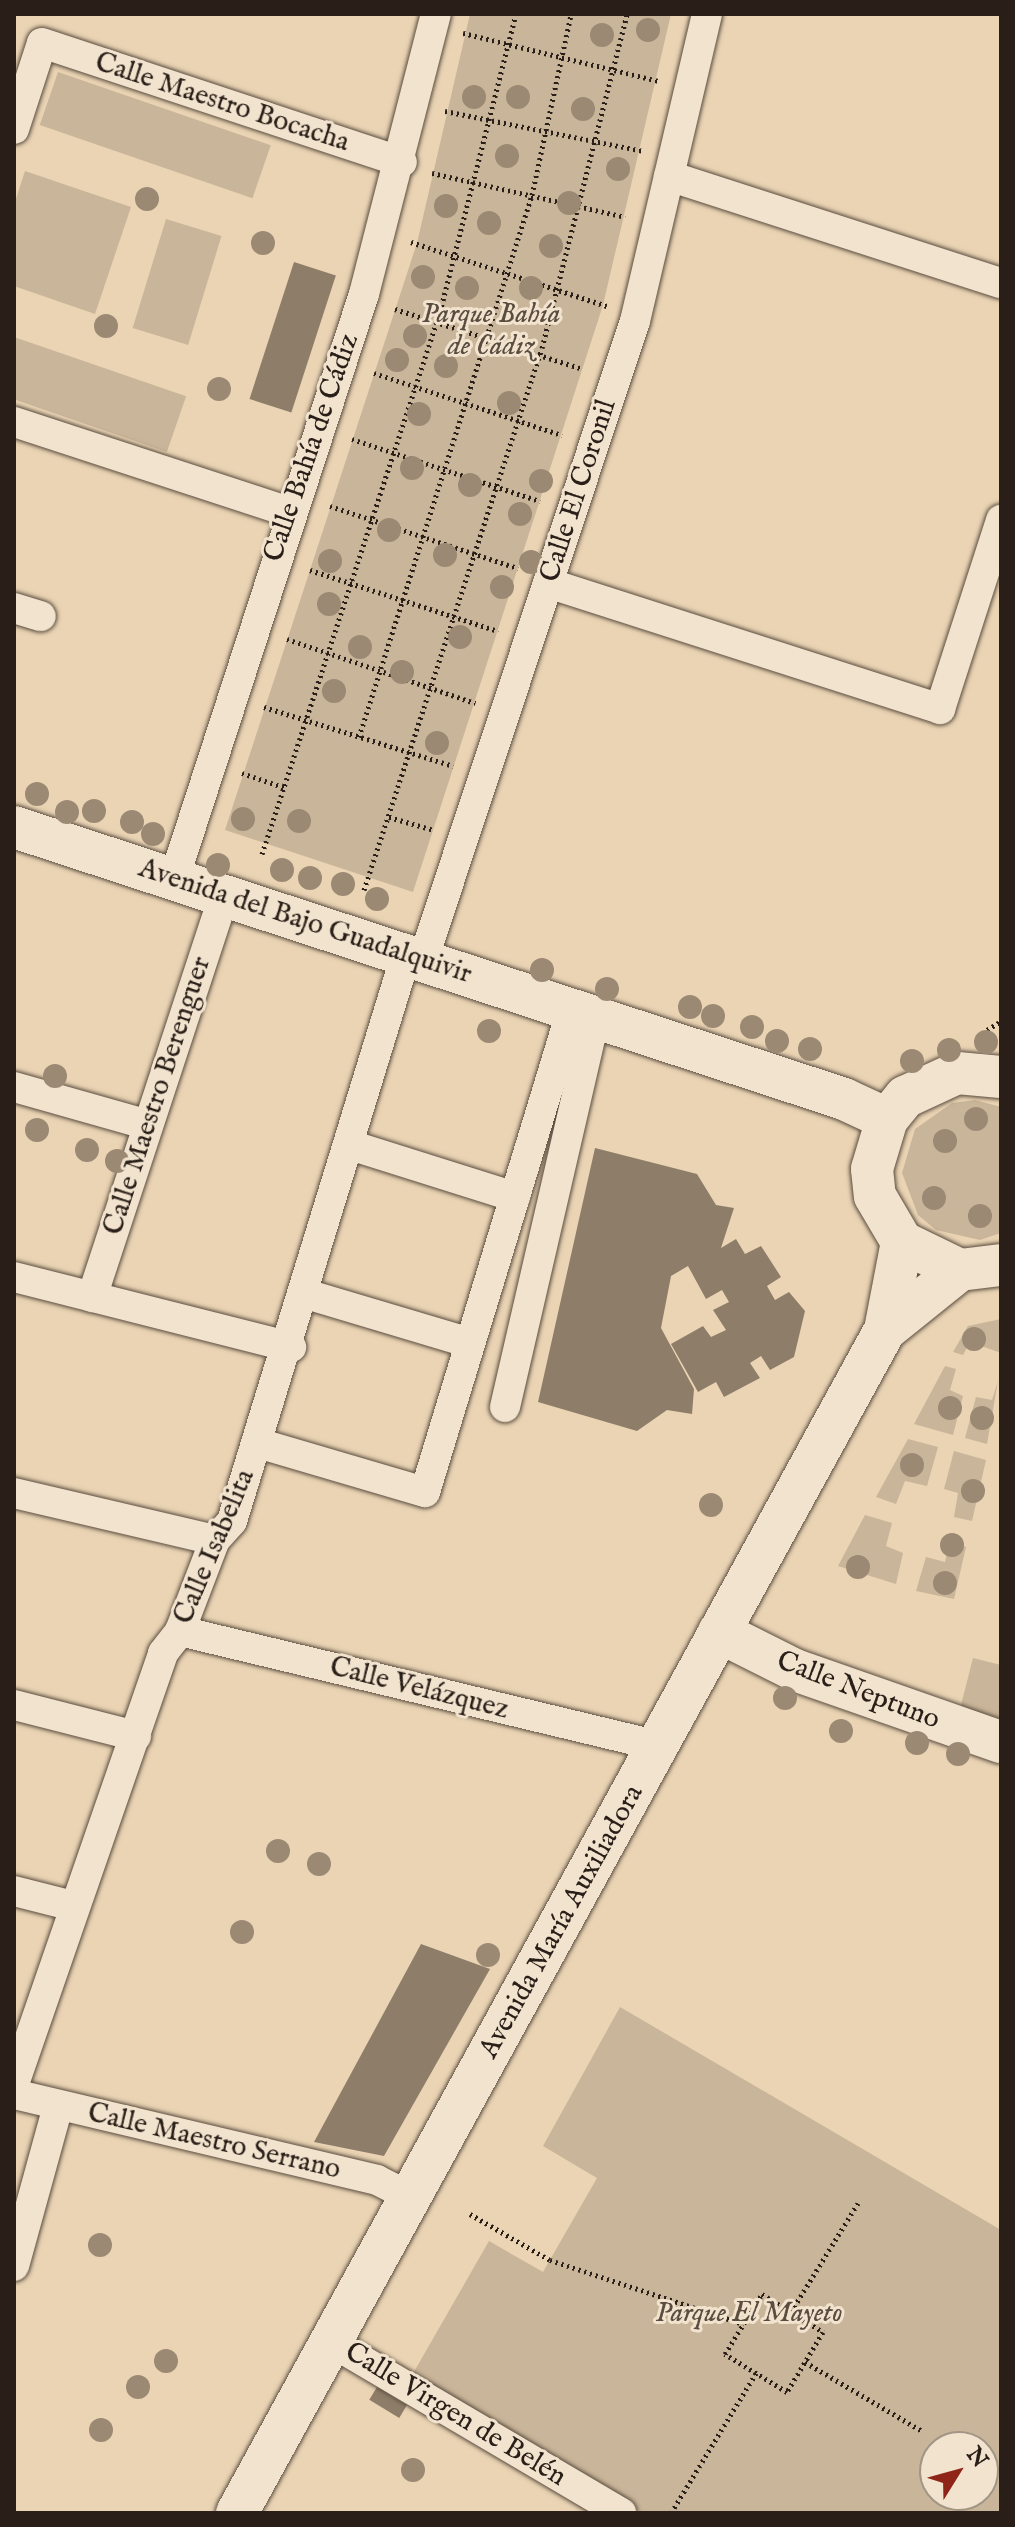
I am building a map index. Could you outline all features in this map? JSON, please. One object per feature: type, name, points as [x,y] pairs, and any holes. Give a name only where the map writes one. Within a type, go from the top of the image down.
[{"type":"street","name":"Calle Bahía de Cádiz","points":[[174,879],[402,162],[436,14]]},
{"type":"street","name":"Calle El Coronil","points":[[415,958],[536,576],[635,321],[707,14]]},
{"type":"street","name":"Calle Maestro Bocacha","points":[[14,129],[42,43],[402,162]]},
{"type":"street","points":[[669,176],[1001,283]]},
{"type":"street","points":[[14,422],[290,512]]},
{"type":"street","points":[[536,576],[940,709],[1001,520]]},
{"type":"street","name":"Avenida del Bajo Guadalquivir","points":[[14,827],[583,1013],[887,1119]]},
{"type":"street","name":"Calle Maestro Berenguer","points":[[92,1297],[224,895]]},
{"type":"street","name":"Calle Isabelita","points":[[14,2084],[163,1653],[180,1631],[215,1540],[232,1521],[291,1347],[350,1145],[415,958]]},
{"type":"street","points":[[258,1443],[425,1492],[515,1197],[583,1013]]},
{"type":"street","points":[[505,1407],[583,1013]]},
{"type":"street","points":[[996,1070],[929,1081],[887,1119],[876,1143],[875,1196],[902,1242],[960,1270],[1001,1265]]},
{"type":"street","points":[[14,1087],[148,1125]]},
{"type":"street","points":[[350,1145],[515,1197]]},
{"type":"street","name":"Avenida María Auxiliadora","points":[[237,2513],[885,1330],[902,1242]]},
{"type":"street","name":"Avenida María Auxiliadora","points":[[885,1330],[960,1270]]},
{"type":"street","points":[[14,1277],[291,1347]]},
{"type":"street","points":[[306,1294],[470,1343]]},
{"type":"street","points":[[14,1493],[215,1540]]},
{"type":"street","name":"Calle Velázquez","points":[[180,1631],[658,1746]]},
{"type":"street","name":"Calle Neptuno","points":[[719,1632],[795,1670],[1001,1742]]},
{"type":"street","points":[[14,1705],[136,1736]]},
{"type":"street","points":[[14,1891],[73,1906]]},
{"type":"street","name":"Calle Maestro Serrano","points":[[14,2094],[377,2180],[412,2198]]},
{"type":"street","points":[[14,2266],[58,2106]]},
{"type":"street","name":"Calle Virgen de Belén","points":[[331,2342],[621,2513]]},
{"type":"path","points":[[262,854],[437,322],[477,183],[516,14]]},
{"type":"path","points":[[359,737],[407,601],[532,195],[571,14]]},
{"type":"path","points":[[364,890],[540,355],[583,207],[627,14]]},
{"type":"path","points":[[462,33],[676,86]]},
{"type":"path","points":[[445,111],[647,152]]},
{"type":"path","points":[[431,173],[632,218]]},
{"type":"path","points":[[410,242],[609,307]]},
{"type":"path","points":[[390,307],[588,371]]},
{"type":"path","points":[[369,371],[566,436]]},
{"type":"path","points":[[347,438],[545,502]]},
{"type":"path","points":[[326,504],[536,576]]},
{"type":"path","points":[[305,569],[502,632]]},
{"type":"path","points":[[282,638],[479,704]]},
{"type":"path","points":[[260,705],[458,768]]},
{"type":"path","points":[[238,772],[286,788]]},
{"type":"path","points":[[389,817],[437,831]]},
{"type":"path","points":[[791,2312],[858,2203]]},
{"type":"path","points":[[470,2214],[550,2260],[744,2324]]},
{"type":"path","points":[[762,2294],[823,2332],[787,2392],[725,2354],[744,2324],[762,2294]]},
{"type":"path","points":[[805,2362],[922,2431]]},
{"type":"path","points":[[671,2513],[756,2373]]},
{"type":"green space","name":"Parque Bahía de Cádiz","points":[[470,14],[671,14],[603,305],[413,892],[225,830],[417,243]]},
{"type":"green space","points":[[58,72],[271,145],[253,198],[40,125]]},
{"type":"green space","points":[[25,171],[131,207],[95,314],[14,286],[14,205]]},
{"type":"green space","points":[[166,219],[221,236],[188,345],[133,328]]},
{"type":"green space","points":[[14,337],[186,396],[167,452],[14,399]]},
{"type":"green space","points":[[975,1100],[1001,1107],[1001,1233],[980,1240],[936,1230],[918,1215],[902,1173],[915,1129],[952,1103]]},
{"type":"green space","points":[[1001,1319],[1001,1353],[970,1342],[963,1355],[953,1352],[968,1326]]},
{"type":"green space","points":[[945,1366],[956,1369],[950,1390],[963,1396],[953,1435],[914,1424]]},
{"type":"green space","points":[[998,1381],[987,1444],[965,1438],[976,1397],[992,1400]]},
{"type":"green space","points":[[908,1439],[938,1447],[927,1486],[905,1481],[896,1504],[876,1497]]},
{"type":"green space","points":[[954,1451],[986,1460],[972,1521],[954,1517],[958,1493],[944,1489]]},
{"type":"green space","points":[[865,1515],[892,1523],[886,1546],[903,1553],[896,1584],[838,1566]]},
{"type":"green space","points":[[950,1541],[966,1547],[954,1599],[916,1591],[926,1557],[945,1562]]},
{"type":"green space","points":[[973,1658],[1001,1665],[1001,1720],[960,1709]]},
{"type":"green space","name":"Parque El Mayeto","points":[[620,2007],[1001,2230],[1001,2513],[643,2513],[411,2377],[489,2241],[543,2272],[597,2178],[543,2146]]},
{"type":"building","points":[[294,262],[336,276],[291,413],[250,399]]},
{"type":"building","points":[[595,1148],[697,1174],[716,1205],[734,1208],[721,1248],[736,1239],[745,1254],[761,1246],[781,1277],[767,1286],[775,1300],[789,1292],[805,1311],[794,1357],[770,1370],[761,1356],[750,1363],[760,1378],[724,1397],[716,1382],[698,1392],[671,1344],[703,1326],[711,1337],[726,1330],[713,1310],[729,1302],[722,1290],[706,1299],[688,1266],[671,1276],[661,1328],[694,1389],[692,1414],[667,1410],[637,1431],[538,1402]]},
{"type":"building","points":[[421,1944],[490,1969],[384,2156],[314,2142]]},
{"type":"building","points":[[377,2387],[407,2405],[399,2418],[369,2400]]}]
